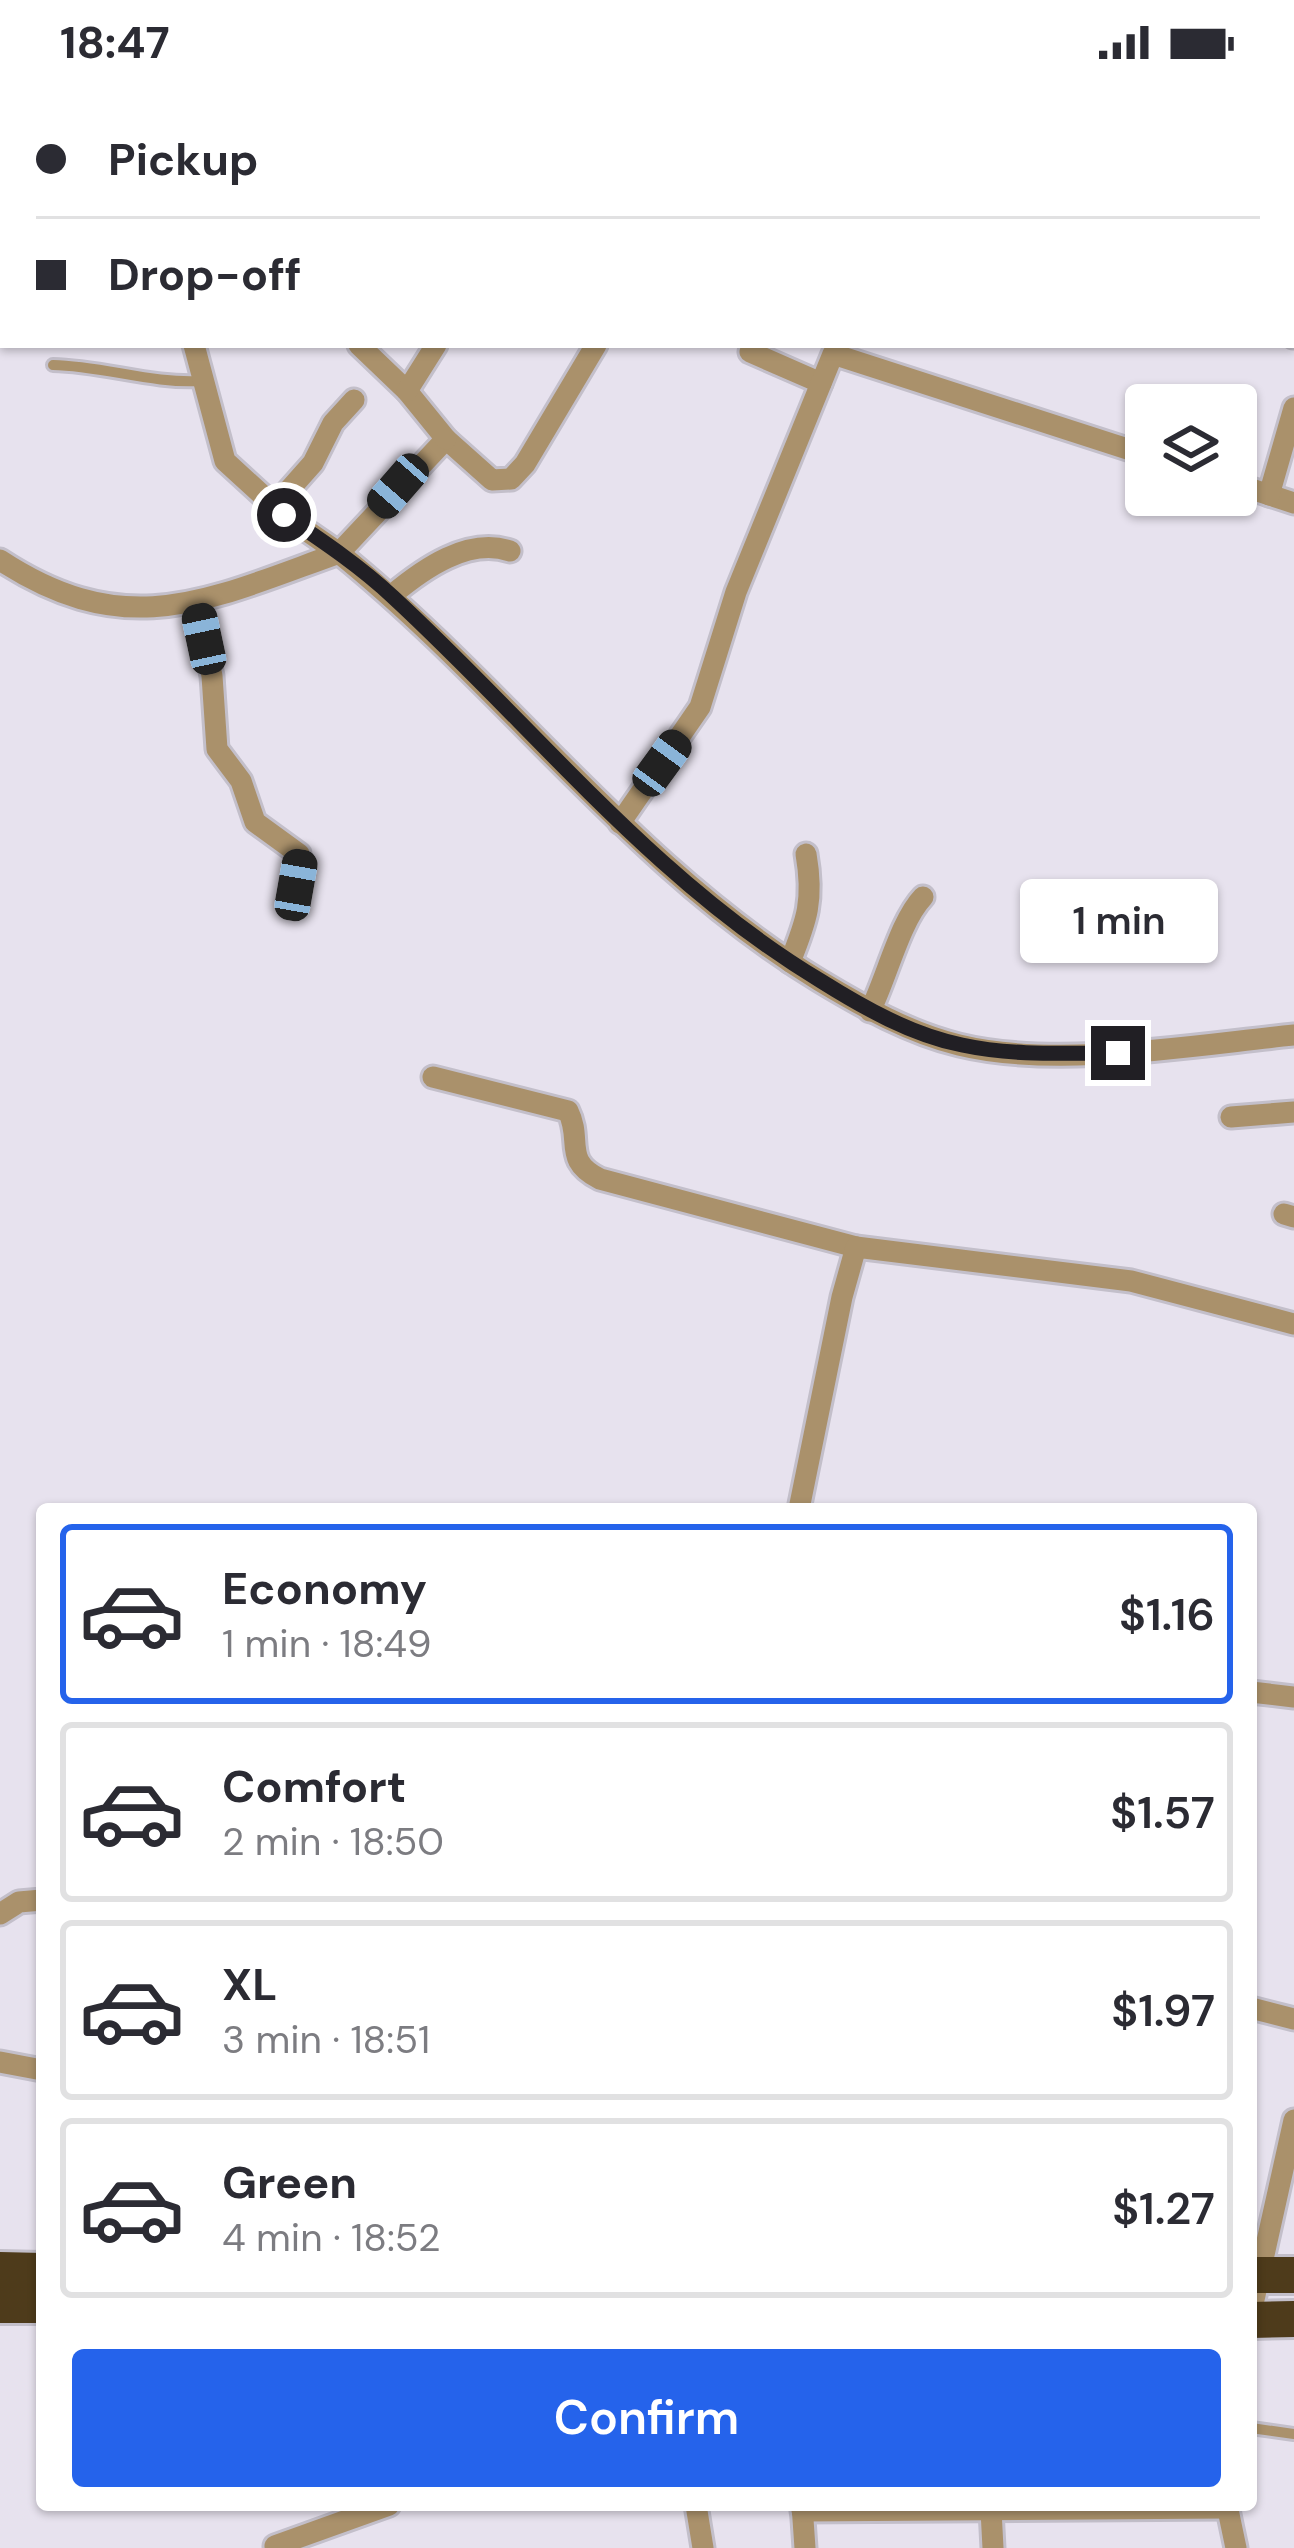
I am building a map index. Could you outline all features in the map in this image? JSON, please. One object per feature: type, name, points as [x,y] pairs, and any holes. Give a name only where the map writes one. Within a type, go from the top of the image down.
[{"type":"highway","points":[[0,2270],[36,2271]]},
{"type":"highway","points":[[0,2305],[36,2305]]},
{"type":"highway","points":[[1257,2316],[1294,2319]]},
{"type":"street","points":[[195,348],[225,461],[274,507],[392,595],[620,823],[728,920],[790,962],[870,1011],[958,1045],[1004,1052],[1118,1053],[1294,1035]]},
{"type":"street","points":[[362,348],[446,439],[492,480],[511,479],[525,464],[594,348]]},
{"type":"street","points":[[407,392],[434,348]]},
{"type":"street","points":[[620,823],[700,707],[736,592],[835,350],[1125,448]]},
{"type":"street","points":[[750,352],[821,383]]},
{"type":"street","points":[[274,507],[313,463],[332,423],[354,400]]},
{"type":"street","points":[[1269,494],[1294,408]]},
{"type":"street","points":[[0,560],[89,601],[144,610],[196,602],[340,553],[446,439]]},
{"type":"street","points":[[1257,490],[1294,503]]},
{"type":"street","points":[[392,595],[452,556],[482,546],[510,550]]},
{"type":"street","points":[[196,602],[212,676],[218,749],[241,781],[256,822],[299,854],[296,885]]},
{"type":"street","points":[[790,962],[810,907],[806,854]]},
{"type":"street","points":[[870,1011],[907,916],[923,897]]},
{"type":"street","points":[[433,1077],[568,1112],[575,1157],[584,1171],[600,1179],[856,1247],[1131,1281],[1294,1324]]},
{"type":"street","points":[[1231,1117],[1294,1112]]},
{"type":"street","points":[[800,1503],[856,1247]]},
{"type":"street","points":[[1257,1693],[1294,1697]]},
{"type":"street","points":[[0,1915],[19,1902],[36,1901]]},
{"type":"street","points":[[1257,2010],[1294,2019]]},
{"type":"street","points":[[0,2062],[36,2069]]},
{"type":"street","points":[[1268,2275],[1294,2120]]},
{"type":"street","points":[[274,2546],[372,2511]]},
{"type":"street","points":[[697,2511],[703,2548]]},
{"type":"street","points":[[802,2511],[805,2548]]},
{"type":"street","points":[[992,2511],[992,2548]]},
{"type":"street","points":[[1228,2511],[1235,2548]]},
{"type":"lane","points":[[53,365],[101,368],[160,381],[202,381]]},
{"type":"lane","points":[[1257,2429],[1294,2434]]},
{"type":"route","points":[[284,515],[392,595],[667,869],[728,920],[790,962],[870,1011],[958,1045],[1004,1052],[1118,1053]]}]
